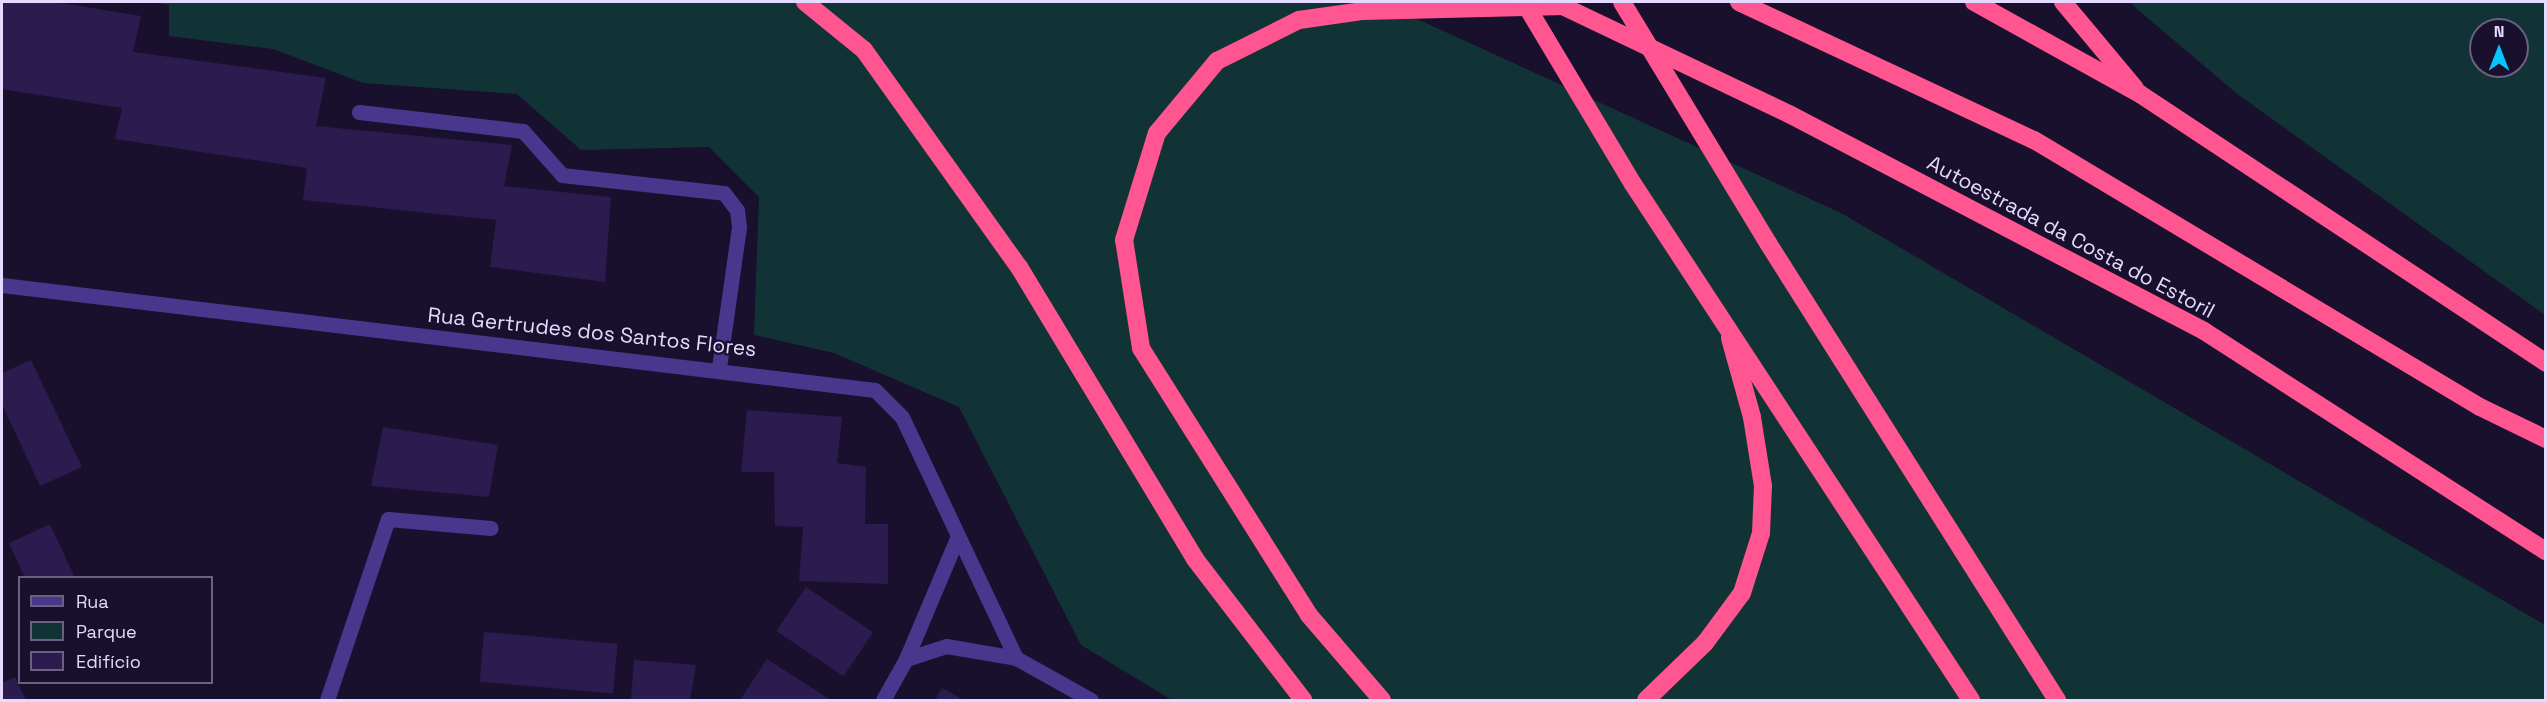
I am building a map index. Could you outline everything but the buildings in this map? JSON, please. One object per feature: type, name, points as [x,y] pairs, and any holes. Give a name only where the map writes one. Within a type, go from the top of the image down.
[{"type":"highway","points":[[805,2],[864,51],[1006,248],[1195,559],[1303,700]]},
{"type":"highway","points":[[1524,2],[1633,184],[1726,322],[1971,700]]},
{"type":"highway","points":[[1622,2],[1768,243],[2057,700]]},
{"type":"highway","points":[[1739,2],[2034,140],[2480,407],[2546,439]]},
{"type":"highway","points":[[1974,2],[2140,94],[2546,363]]},
{"type":"highway","points":[[2063,2],[2140,94]]},
{"type":"highway","points":[[1383,700],[1309,615],[1141,348],[1124,240],[1157,133],[1217,61],[1299,20],[1363,11],[1560,4]]},
{"type":"highway","name":"Autoestrada da Costa do Estoril","points":[[1560,4],[1789,114],[2204,331],[2546,551]]},
{"type":"highway","points":[[1646,700],[1705,643],[1742,593],[1761,532],[1762,486],[1752,417],[1726,322]]},
{"type":"street","points":[[358,112],[523,131],[562,175],[724,194],[737,210],[739,227],[719,367]]},
{"type":"street","name":"Rua Gertrudes dos Santos Flores","points":[[2,285],[719,367],[875,390],[902,417],[957,538],[1016,658]]},
{"type":"street","points":[[327,700],[388,519],[491,528]]},
{"type":"street","points":[[884,700],[906,659],[957,538]]},
{"type":"street","points":[[906,659],[946,646],[1016,658],[1091,700]]},
{"type":"green space","points":[[153,2],[1380,2],[1841,213],[2545,625],[2545,700],[1172,700],[1081,645],[959,407],[834,353],[754,335],[759,197],[709,147],[581,150],[517,94],[363,83],[273,49],[169,36],[169,5]]},
{"type":"green space","points":[[2129,2],[2545,2],[2545,315],[2236,93]]}]
